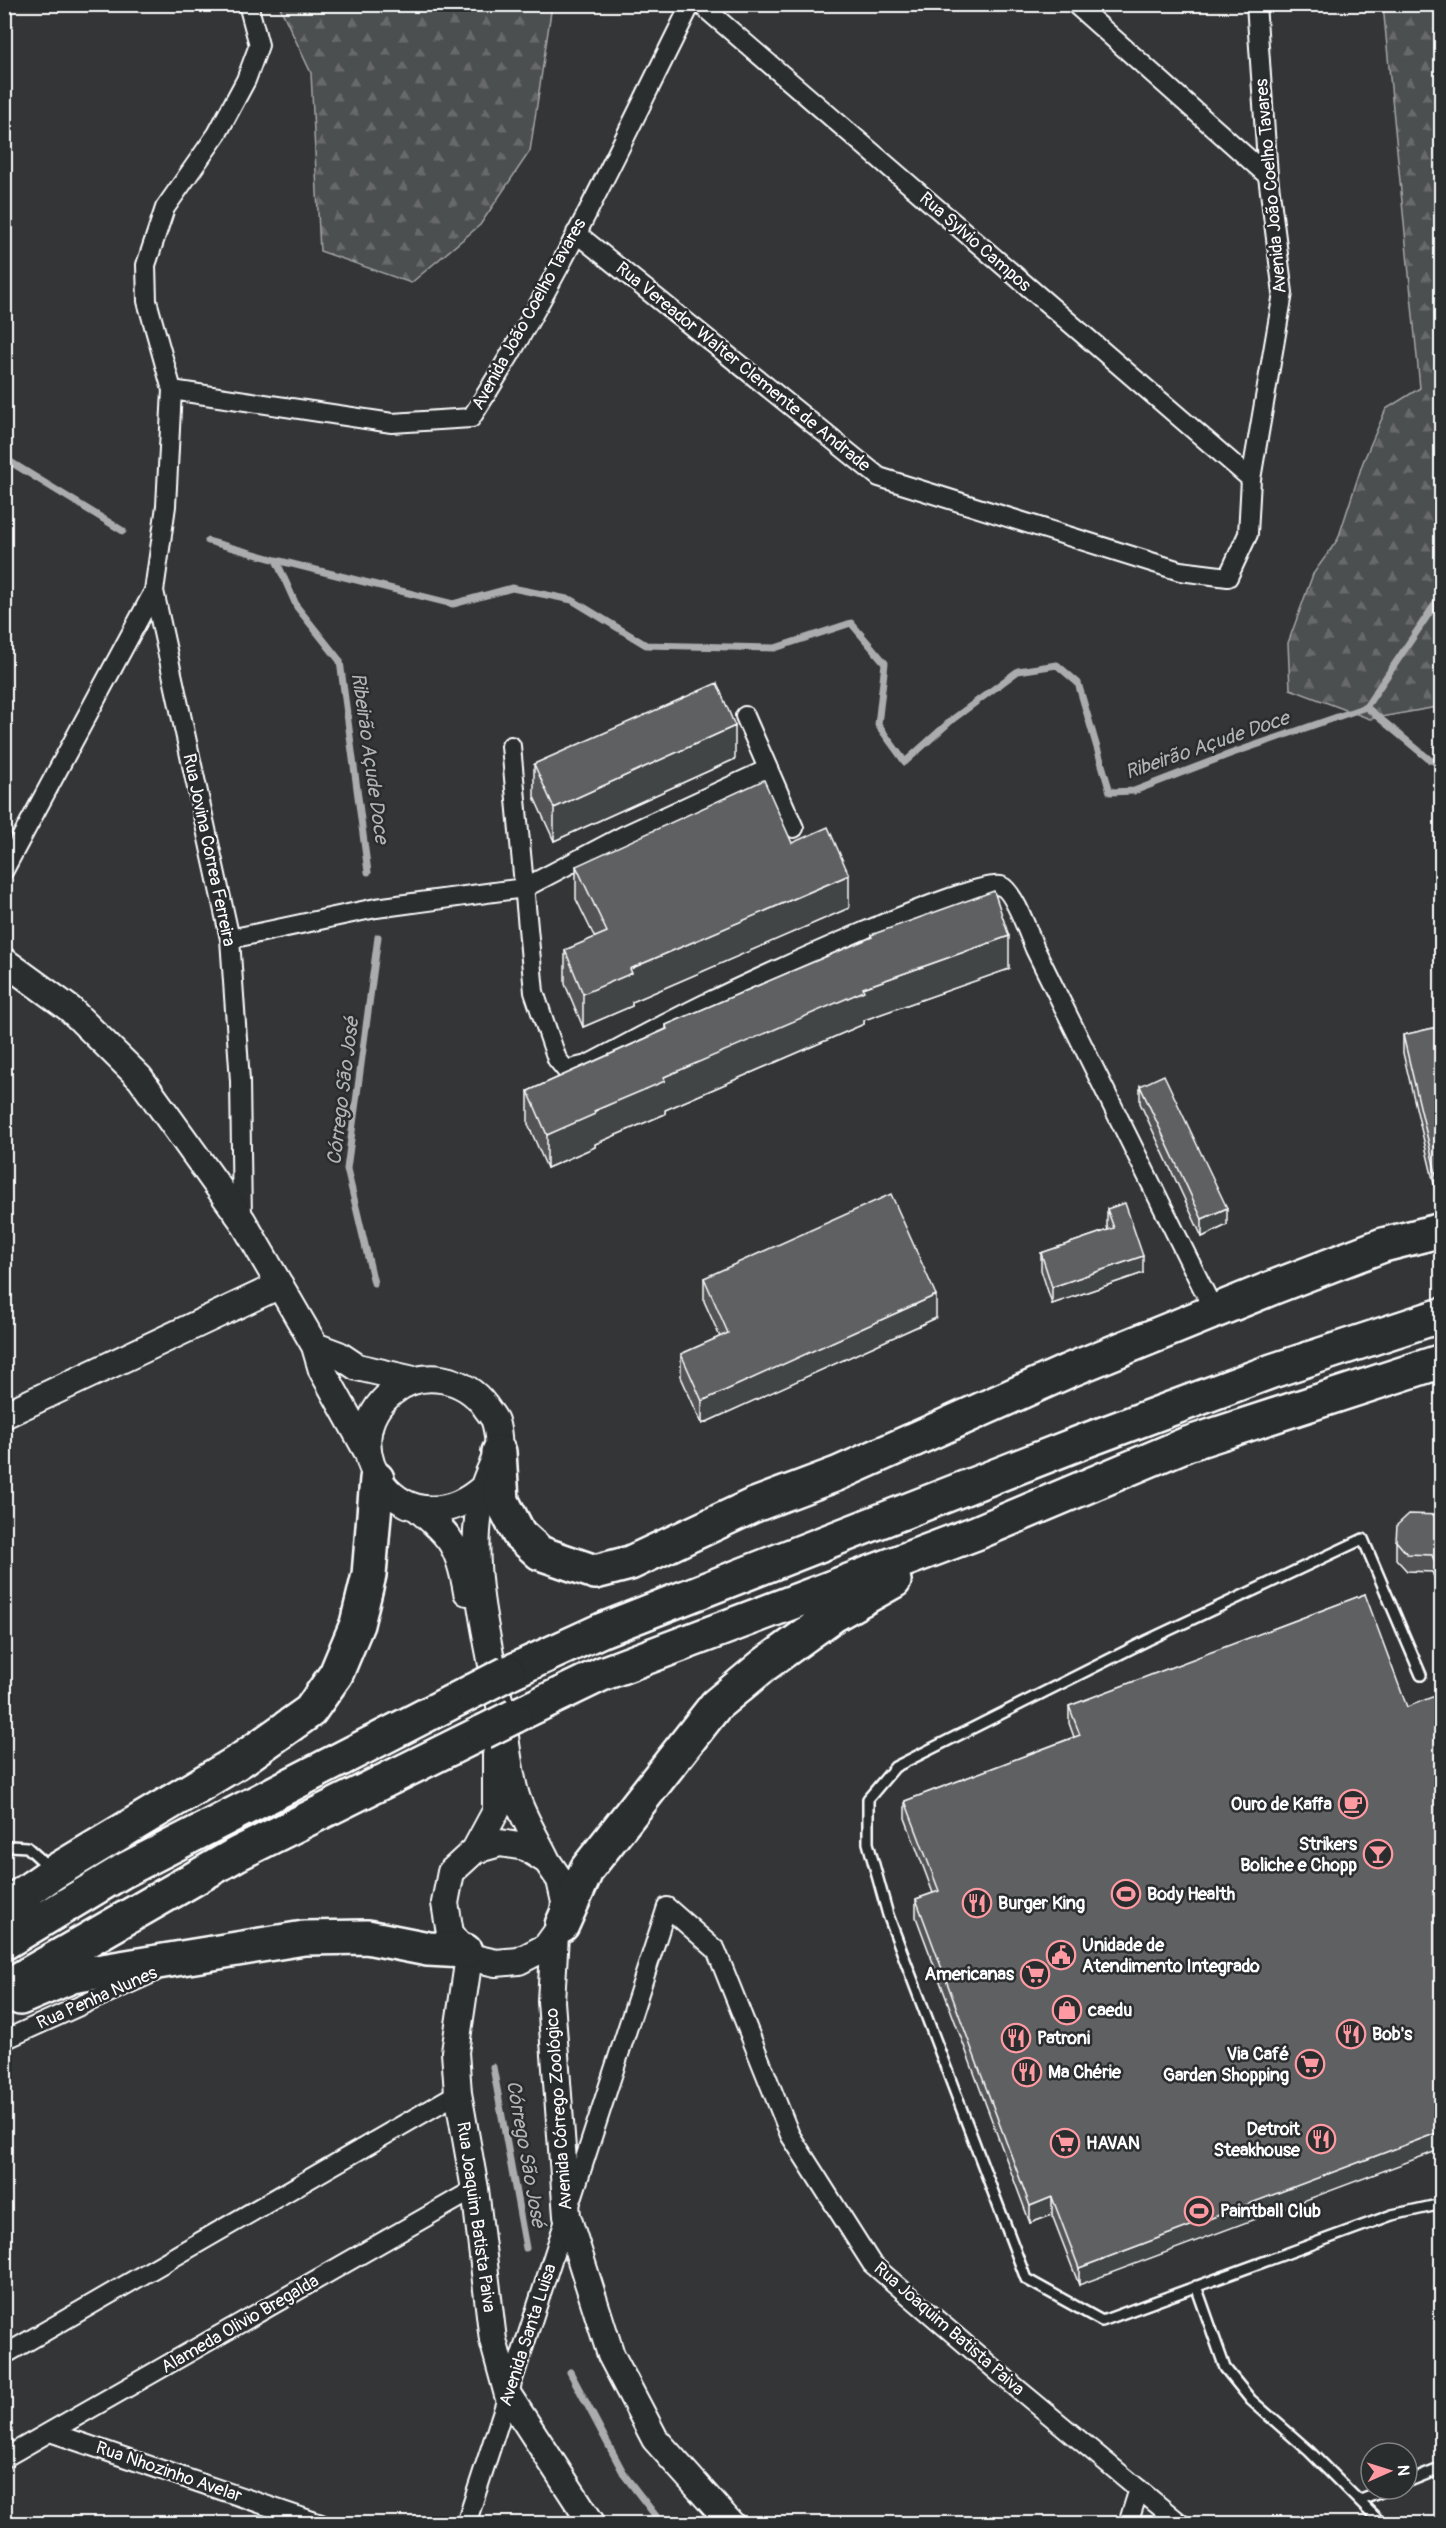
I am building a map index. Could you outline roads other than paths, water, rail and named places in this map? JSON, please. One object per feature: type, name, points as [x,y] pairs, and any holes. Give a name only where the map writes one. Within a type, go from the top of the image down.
[{"type":"highway","points":[[499,1452],[502,1501],[519,1534],[540,1553],[595,1572],[630,1563],[752,1506],[837,1474],[1070,1370],[1214,1311],[1383,1245],[1442,1230]]},
{"type":"highway","points":[[4,1944],[123,1870],[508,1673],[602,1630],[1087,1440],[1272,1371],[1442,1316]]},
{"type":"highway","points":[[4,1988],[237,1854],[602,1674],[976,1533],[1187,1444],[1442,1361]]},
{"type":"highway","points":[[4,1907],[54,1872],[241,1760],[310,1711],[336,1674],[357,1624],[369,1575],[375,1527],[372,1465]]},
{"type":"highway","points":[[558,1930],[587,1869],[716,1705],[764,1665],[832,1616],[976,1533]]},
{"type":"highway","points":[[4,2005],[72,1976],[304,1938],[368,1937],[467,1954]]},
{"type":"main road","points":[[4,961],[70,1009],[140,1078],[242,1220],[315,1346],[322,1370],[372,1465],[394,1498],[417,1508],[445,1531],[462,1562],[498,1763],[496,1811],[475,1850],[452,1872],[445,1903],[450,1933],[467,1954],[496,1963],[519,1961],[546,1947],[558,1930],[565,1902],[560,1880],[547,1861],[516,1796],[480,1590],[477,1531],[484,1487],[499,1452],[495,1419],[476,1393],[446,1378],[414,1380],[357,1366],[339,1355],[315,1346]]},
{"type":"main road","points":[[4,1415],[280,1285]]},
{"type":"main road","points":[[372,1465],[369,1428],[378,1407],[394,1391],[414,1380]]},
{"type":"main road","points":[[417,1508],[435,1510],[453,1507],[470,1499],[484,1487]]},
{"type":"main road","points":[[475,1850],[500,1843],[525,1847],[547,1861]]},
{"type":"main road","name":"Avenida Córrego Zoológico","points":[[558,1930],[550,2001],[567,2217],[611,2355],[655,2439],[732,2523]]},
{"type":"main road","name":"Rua Joaquim Batista Paiva","points":[[467,1954],[455,2052],[458,2093],[475,2189],[493,2340],[508,2395],[592,2523]]},
{"type":"street","name":"Rua Jovina Correa Ferreira","points":[[4,870],[154,591],[166,506],[172,390],[147,302],[146,265],[165,208],[217,134],[246,80],[259,45],[248,4]]},
{"type":"street","name":"Avenida João Coelho Tavares","points":[[172,390],[392,423],[471,418],[496,379],[576,233],[691,4]]},
{"type":"street","name":"Rua Sylvio Campos","points":[[700,4],[1251,479]]},
{"type":"street","points":[[1075,4],[1268,176]]},
{"type":"street","name":"Avenida João Coelho Tavares","points":[[1228,577],[1248,534],[1251,479],[1283,293],[1268,176],[1256,4]]},
{"type":"street","name":"Rua Vereador Walter Clemente de Andrade","points":[[576,233],[879,477],[1180,571],[1228,577]]},
{"type":"street","name":"Rua Jovina Correa Ferreira","points":[[154,591],[230,939],[240,1081],[242,1220]]},
{"type":"street","points":[[745,716],[794,828]]},
{"type":"street","points":[[511,746],[534,992],[558,1059],[566,1070],[587,1065],[714,999],[929,904],[990,885],[1002,886],[1010,894],[1214,1311]]},
{"type":"street","points":[[230,939],[376,908],[525,888],[623,836],[768,769]]},
{"type":"street","name":"Avenida Santa Luisa","points":[[466,2523],[667,1907]]},
{"type":"street","name":"Rua Joaquim Batista Paiva","points":[[667,1907],[716,1950],[790,2135],[872,2264],[1006,2379],[1181,2523]]},
{"type":"street","name":"Rua Penha Nunes","points":[[4,2040],[190,1956]]},
{"type":"street","points":[[4,2355],[458,2093]]},
{"type":"street","name":"Alameda Olivio Bregalda","points":[[4,2458],[475,2189]]},
{"type":"street","name":"Rua Nhozinho Avelar","points":[[50,2432],[321,2523]]},
{"type":"street","points":[[1128,2523],[1139,2489]]},
{"type":"lane","points":[[1421,1675],[1363,1539],[1148,1640],[895,1767],[868,1799],[868,1844],[888,1915],[1026,2279],[1102,2321],[1392,2215],[1442,2204]]},
{"type":"lane","points":[[4,1851],[10,1846],[27,1847],[54,1872]]},
{"type":"lane","points":[[1196,2286],[1225,2368],[1251,2400],[1359,2498]]},
{"type":"lane","points":[[1419,2477],[1442,2468]]},
{"type":"lane","points":[[1362,2501],[1382,2523]]},
{"type":"waterway","name":"Ribeirão Açude Doce","points":[[4,458],[123,531]]},
{"type":"waterway","name":"Ribeirão Açude Doce","points":[[208,541],[276,560],[297,607],[340,661],[368,872]]},
{"type":"waterway","name":"Ribeirão Açude Doce","points":[[276,560],[453,604],[512,588],[572,600],[646,645],[775,648],[851,623],[885,663],[878,725],[905,762],[953,719],[1018,671],[1057,665],[1078,683],[1110,792],[1134,791],[1230,754],[1366,707],[1430,760],[1442,764]]},
{"type":"waterway","points":[[1366,707],[1442,594]]},
{"type":"waterway","name":"Córrego São José","points":[[374,1283],[347,1169],[378,937]]},
{"type":"waterway","name":"Córrego São José","points":[[493,2067],[526,2248]]},
{"type":"waterway","name":"Córrego São José","points":[[570,2372],[625,2476],[662,2524]]},
{"type":"place","name":"Ouro de Kaffa","points":[[1353,1804]]},
{"type":"place","name":"Strikers Boliche e Chopp","points":[[1378,1854]]},
{"type":"place","name":"Body Health","points":[[1126,1894]]},
{"type":"place","name":"Burger King","points":[[977,1903]]},
{"type":"place","name":"Unidade de Atendimento Integrado","points":[[1061,1955]]},
{"type":"place","name":"Americanas","points":[[1035,1974]]},
{"type":"place","name":"caedu","points":[[1067,2010]]},
{"type":"place","name":"Bob's","points":[[1351,2034]]},
{"type":"place","name":"Patroni","points":[[1016,2038]]},
{"type":"place","name":"Via Café Garden Shopping","points":[[1310,2064]]},
{"type":"place","name":"Ma Chérie","points":[[1027,2072]]},
{"type":"place","name":"Detroit Steakhouse","points":[[1321,2139]]},
{"type":"place","name":"HAVAN","points":[[1065,2143]]},
{"type":"place","name":"Paintball Club","points":[[1199,2211]]}]
